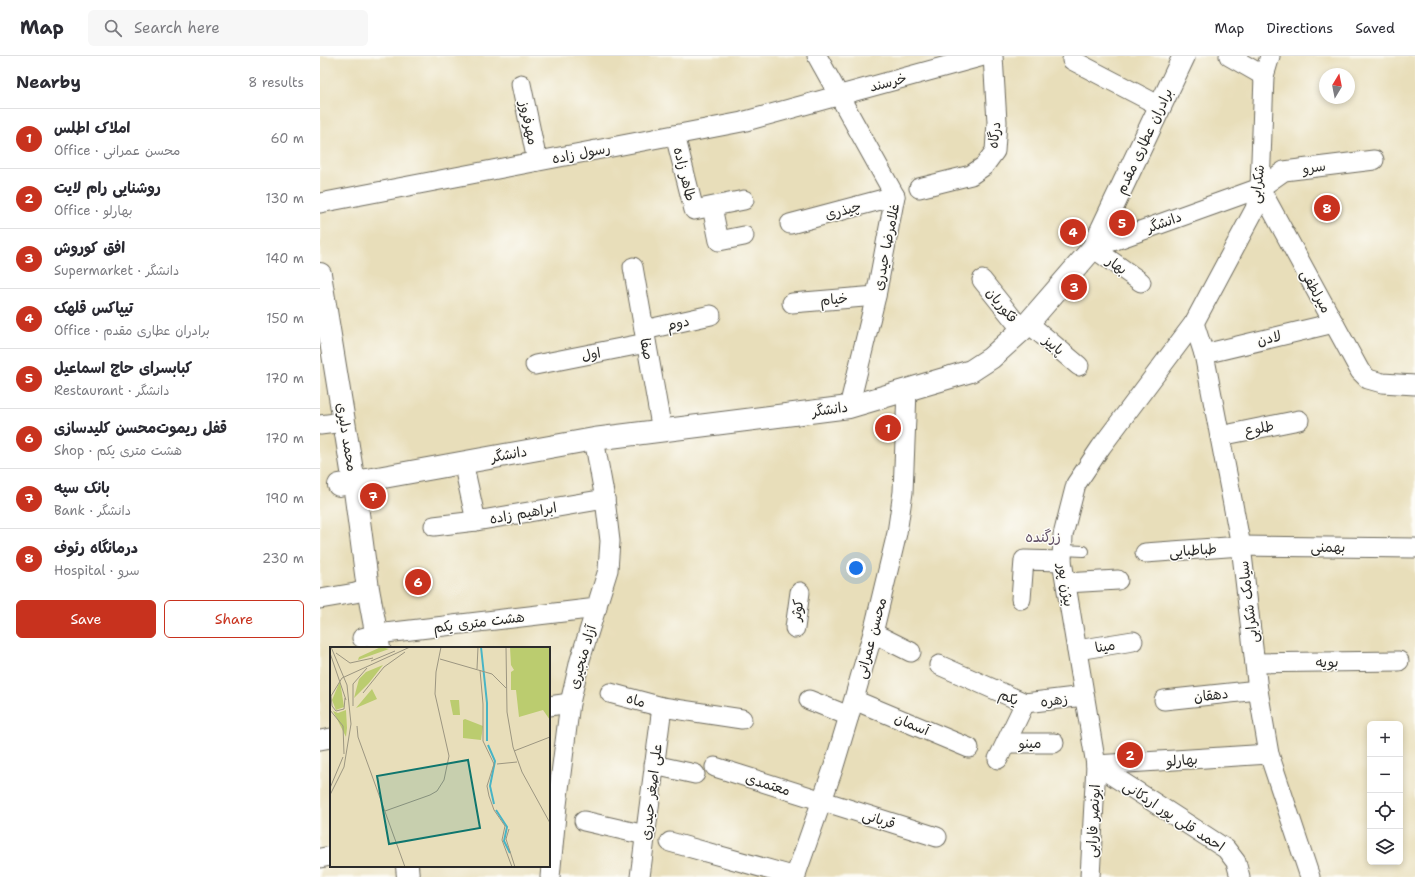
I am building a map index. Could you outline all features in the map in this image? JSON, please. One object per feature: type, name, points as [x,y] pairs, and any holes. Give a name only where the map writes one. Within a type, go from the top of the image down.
[{"type":"street","name":"غلامرضا حیدری","points":[[817,56],[896,196],[876,296],[849,407]]},
{"type":"street","name":"خرسند","points":[[840,95],[982,56]]},
{"type":"street","name":"درگاه","points":[[919,188],[971,175],[984,166],[995,151],[997,122],[993,56]]},
{"type":"street","name":"برادران عطاری مقدم","points":[[1093,248],[1184,56]]},
{"type":"street","points":[[1229,56],[1264,76]]},
{"type":"street","name":"شکرابی","points":[[1194,323],[1254,209],[1260,188],[1264,76],[1270,56]]},
{"type":"street","points":[[1072,60],[1160,106]]},
{"type":"street","name":"مهرفروز","points":[[521,84],[537,161]]},
{"type":"street","name":"رسول زاده","points":[[320,203],[742,122],[840,95]]},
{"type":"street","name":"طاهر زاده","points":[[675,135],[694,210],[744,200]]},
{"type":"street","name":"سرو","points":[[1260,188],[1284,171],[1374,160]]},
{"type":"street","name":"دانشگر","points":[[346,484],[594,439],[849,407],[907,391],[971,370],[991,358],[1025,327],[1093,248],[1260,188]]},
{"type":"street","name":"میرلطفی","points":[[1260,188],[1360,371],[1368,379],[1382,383],[1415,385]]},
{"type":"street","name":"چیذری","points":[[790,224],[896,196]]},
{"type":"street","points":[[712,206],[719,242],[744,236]]},
{"type":"street","name":"بهار","points":[[1093,248],[1141,282]]},
{"type":"street","name":"صفا","points":[[633,267],[662,431]]},
{"type":"street","name":"محمد دلیری","points":[[320,274],[331,424]]},
{"type":"street","name":"فکوریان","points":[[982,280],[1025,327]]},
{"type":"street","name":"خیام","points":[[792,303],[876,296]]},
{"type":"street","name":"دوم","points":[[645,336],[711,315]]},
{"type":"street","name":"سیامک شکرابی","points":[[1194,323],[1204,354],[1241,546],[1258,690],[1269,754],[1310,877]]},
{"type":"street","name":"بیژن پور","points":[[1096,765],[1066,583],[1062,555],[1062,535],[1076,484],[1101,447],[1194,323]]},
{"type":"street","name":"لادن","points":[[1204,354],[1334,323]]},
{"type":"street","name":"پاییز","points":[[1025,327],[1079,366]]},
{"type":"street","name":"اول","points":[[535,365],[645,336]]},
{"type":"street","name":"محمد دلیری","points":[[320,359],[331,424],[346,484],[361,591],[371,642]]},
{"type":"street","name":"محسن عمرانی","points":[[795,877],[822,801],[852,708],[873,633],[898,533],[903,492],[907,391]]},
{"type":"street","name":"طلوع","points":[[1220,436],[1299,420]]},
{"type":"street","name":"آزاد منجیری","points":[[550,877],[553,806],[570,703],[580,660],[608,570],[610,541],[606,499],[594,439]]},
{"type":"street","name":"ابراهیم زاده","points":[[463,462],[476,521],[606,499]]},
{"type":"street","points":[[434,526],[476,521]]},
{"type":"street","name":"بهمنی","points":[[1241,546],[1415,548]]},
{"type":"street","name":"طباطبایی","points":[[1145,553],[1241,546]]},
{"type":"street","points":[[1021,599],[1024,560],[1062,555]]},
{"type":"street","points":[[1066,583],[1118,580]]},
{"type":"street","points":[[320,599],[361,591]]},
{"type":"street","name":"کوثر","points":[[795,628],[800,592]]},
{"type":"street","name":"هشت متری یکم","points":[[371,642],[597,608]]},
{"type":"street","points":[[873,633],[911,652]]},
{"type":"street","name":"مینا","points":[[1077,650],[1133,641]]},
{"type":"street","name":"بویه","points":[[1255,663],[1399,660]]},
{"type":"street","name":"یکم","points":[[939,665],[1025,703],[1002,751]]},
{"type":"street","name":"دهقان","points":[[1164,700],[1258,690]]},
{"type":"street","name":"ماه","points":[[610,693],[662,707]]},
{"type":"street","name":"زهره","points":[[1025,703],[1084,696]]},
{"type":"street","points":[[809,700],[852,708]]},
{"type":"street","points":[[550,706],[570,703]]},
{"type":"street","points":[[662,707],[742,720]]},
{"type":"street","name":"علی اصغر حیدری","points":[[640,877],[662,707]]},
{"type":"street","name":"آسمان","points":[[852,708],[970,748]]},
{"type":"street","points":[[320,740],[330,738]]},
{"type":"street","name":"مینو","points":[[1002,751],[1054,743]]},
{"type":"street","name":"بهارلو","points":[[1096,765],[1269,754]]},
{"type":"street","points":[[654,765],[695,774]]},
{"type":"street","name":"ابونصر فارابی","points":[[1090,877],[1096,765]]},
{"type":"street","name":"احمد قلی پور اردکانی","points":[[1096,765],[1226,849],[1236,862],[1240,877]]},
{"type":"street","name":"معتمدی","points":[[715,767],[822,801]]},
{"type":"street","name":"قربانی","points":[[822,801],[937,837]]},
{"type":"street","points":[[584,821],[645,835]]},
{"type":"street","points":[[670,842],[795,877]]},
{"type":"street","points":[[320,858],[330,856]]},
{"type":"street","points":[[407,867],[408,877]]},
{"type":"street","points":[[419,867],[421,877]]},
{"type":"lane","points":[[1062,555],[1084,551]]},
{"type":"place","name":"درمانگاه رئوف","points":[[1327,208]]},
{"type":"place","name":"کبابسرای حاج اسماعیل","points":[[1122,223]]},
{"type":"place","name":"تیپاکس قلهک","points":[[1073,232]]},
{"type":"place","name":"افق کوروش","points":[[1074,287]]},
{"type":"place","name":"املاک اطلس","points":[[888,428]]},
{"type":"place","name":"بانک سپه","points":[[373,496]]},
{"type":"place","name":"قفل ریموت‌محسن کلیدسازی","points":[[418,582]]},
{"type":"place","name":"روشنایی رام لایت","points":[[1130,755]]},
{"type":"district","name":"زرگنده","points":[[1043,537]]}]
